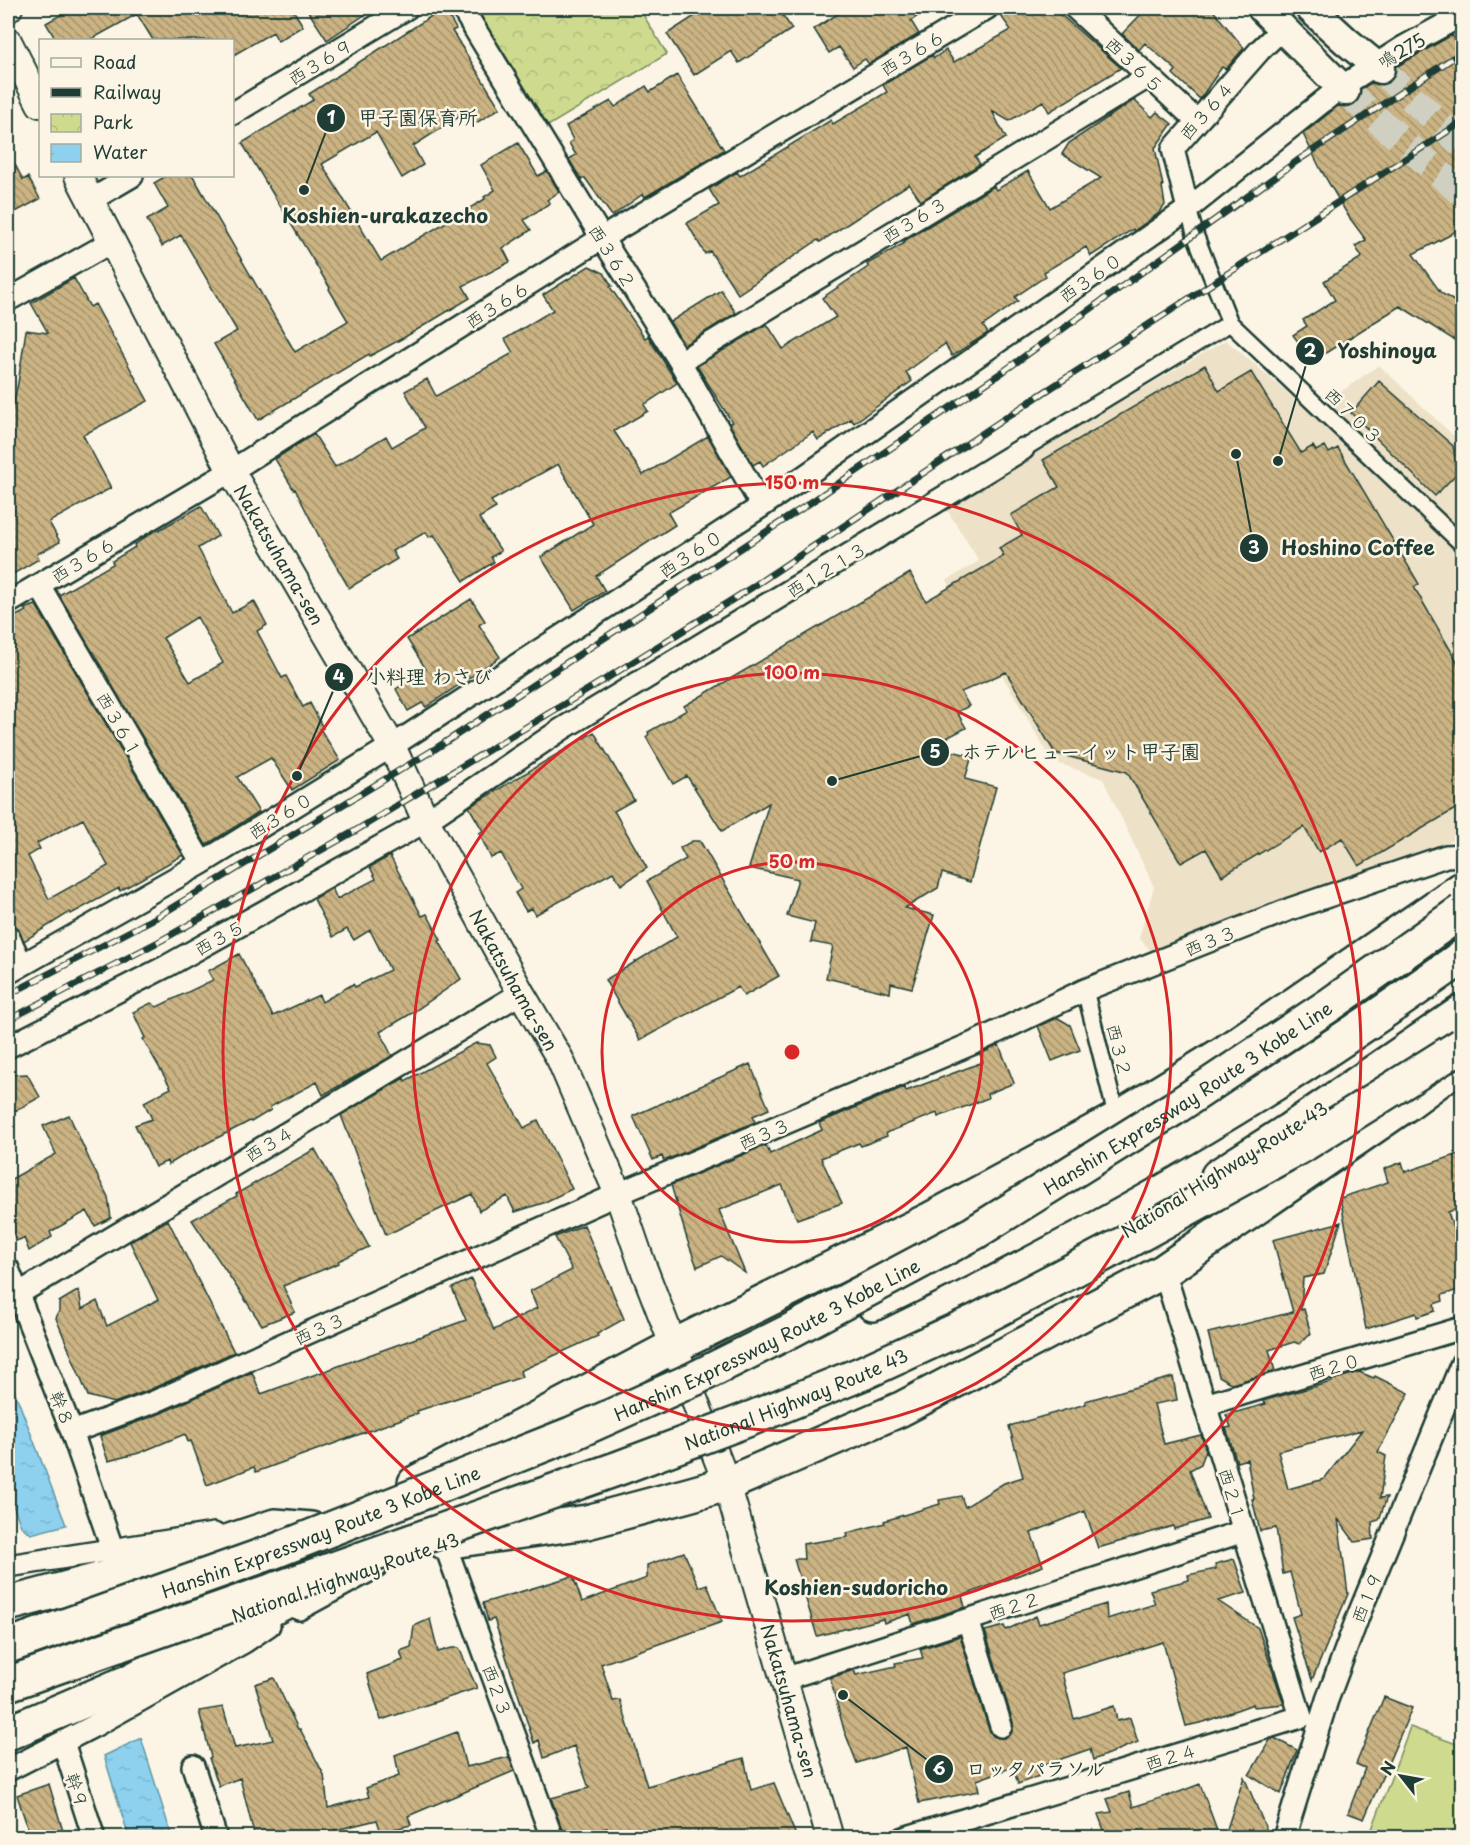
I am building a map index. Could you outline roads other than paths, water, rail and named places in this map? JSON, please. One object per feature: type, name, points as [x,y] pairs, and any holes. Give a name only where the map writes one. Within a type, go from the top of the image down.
[{"type":"highway","points":[[387,1498],[674,1346],[931,1219],[1117,1119],[1224,1053],[1462,889]]},
{"type":"highway","name":"Hanshin Expressway Route 3 Kobe Line","points":[[8,1646],[275,1551],[561,1438],[694,1379],[794,1329],[974,1233],[1173,1109],[1330,1004],[1462,911]]},
{"type":"highway","points":[[90,1581],[311,1529],[387,1498],[692,1391],[963,1260],[1048,1215],[1263,1091],[1462,957]]},
{"type":"highway","name":"National Highway Route 43","points":[[85,1699],[127,1681],[308,1590],[712,1445],[1010,1295],[1146,1219],[1288,1131],[1462,1012]]},
{"type":"highway","name":"Hanshin Expressway Route 3 Kobe Line","points":[[8,1684],[619,1468],[752,1418],[863,1372],[974,1322],[1121,1245],[1303,1145],[1462,1045]]},
{"type":"highway","points":[[444,1542],[587,1522],[727,1484],[901,1409],[1164,1271],[1405,1105],[1462,1063]]},
{"type":"highway","points":[[8,1637],[90,1581],[166,1562],[275,1526],[311,1529]]},
{"type":"highway","points":[[8,1604],[53,1607]]},
{"type":"highway","points":[[8,1696],[85,1699]]},
{"type":"highway","points":[[8,1733],[85,1699]]},
{"type":"main road","points":[[1262,8],[1343,89]]},
{"type":"main road","points":[[1310,8],[1378,67]]},
{"type":"street","name":"西３６９","points":[[234,113],[407,8]]},
{"type":"street","name":"西３６２","points":[[462,8],[680,362],[762,506]]},
{"type":"street","name":"西３６６","points":[[8,603],[231,471],[602,238],[987,8]]},
{"type":"street","name":"西３６５","points":[[1075,8],[1197,121]]},
{"type":"street","name":"鳴275","points":[[1343,89],[1378,67],[1402,48],[1462,15]]},
{"type":"street","name":"西３６４","points":[[1188,209],[1173,148],[1260,50],[1283,28]]},
{"type":"street","points":[[8,41],[39,102]]},
{"type":"street","name":"西３６３","points":[[680,362],[1148,77]]},
{"type":"street","name":"西３６０","points":[[15,969],[202,863],[392,747],[762,506],[1188,209],[1343,89]]},
{"type":"street","name":"Nakatsuhama-sen","points":[[79,177],[231,471],[392,747],[426,820],[560,1059],[618,1194],[642,1264],[727,1484],[830,1838]]},
{"type":"street","points":[[91,200],[130,177]]},
{"type":"street","name":"西７０３","points":[[1188,209],[1196,237],[1230,323],[1462,544]]},
{"type":"street","points":[[8,300],[113,242]]},
{"type":"street","name":"西１２１３","points":[[426,820],[562,729],[1230,323]]},
{"type":"street","name":"西３６１","points":[[39,585],[202,863]]},
{"type":"street","name":"西３５","points":[[8,1047],[167,966],[426,820]]},
{"type":"street","name":"西３３","points":[[72,1432],[154,1402],[618,1194],[976,1042],[1085,990],[1290,909],[1446,856],[1462,855]]},
{"type":"street","points":[[8,936],[15,969]]},
{"type":"street","name":"西３２","points":[[1085,990],[1117,1119]]},
{"type":"street","name":"西３４","points":[[18,1294],[521,993]]},
{"type":"street","name":"幹８","points":[[8,1269],[72,1432],[112,1548]]},
{"type":"street","name":"西２１","points":[[1164,1271],[1301,1717]]},
{"type":"street","name":"西２０","points":[[1205,1405],[1462,1328]]},
{"type":"street","name":"西１９","points":[[1284,1838],[1327,1700],[1359,1614],[1462,1363]]},
{"type":"street","points":[[8,1566],[36,1561],[90,1581],[112,1548],[275,1526]]},
{"type":"street","name":"西２２","points":[[784,1679],[1244,1531]]},
{"type":"street","name":"西２３","points":[[444,1542],[552,1838]]},
{"type":"street","points":[[127,1681],[244,1642],[280,1619],[376,1567]]},
{"type":"street","points":[[968,1620],[1001,1726]]},
{"type":"street","points":[[8,1770],[63,1742],[85,1699]]},
{"type":"street","points":[[1301,1717],[1318,1730]]},
{"type":"street","name":"西２４","points":[[904,1838],[1301,1717]]},
{"type":"street","name":"幹９","points":[[63,1742],[94,1838]]},
{"type":"street","points":[[193,1766],[216,1838]]},
{"type":"water","points":[[8,1374],[66,1525],[31,1534],[21,1526],[8,1492]]},
{"type":"water","points":[[141,1738],[172,1837],[129,1837],[104,1756]]},
{"type":"tunnel","points":[[1380,69],[1462,144]]},
{"type":"tunnel","points":[[1345,91],[1462,193]]},
{"type":"railway","points":[[8,995],[155,918],[435,749],[801,509],[1004,371],[1297,161],[1462,52]]},
{"type":"railway","points":[[8,1020],[160,941],[355,831],[604,680],[751,588],[1043,393],[1462,122]]},
{"type":"place","name":"甲子園保育所","points":[[304,190]]},
{"type":"place","name":"Hoshino Coffee","points":[[1236,454]]},
{"type":"place","name":"Yoshinoya","points":[[1278,461]]},
{"type":"place","name":"小料理 わさび","points":[[297,776]]},
{"type":"place","name":"ホテルヒューイット甲子園","points":[[832,781]]},
{"type":"place","name":"ロッタパラソル","points":[[843,1695]]},
{"type":"district","name":"Koshien-urakazecho","points":[[385,215]]},
{"type":"district","name":"Koshien-sudoricho","points":[[856,1587]]}]
